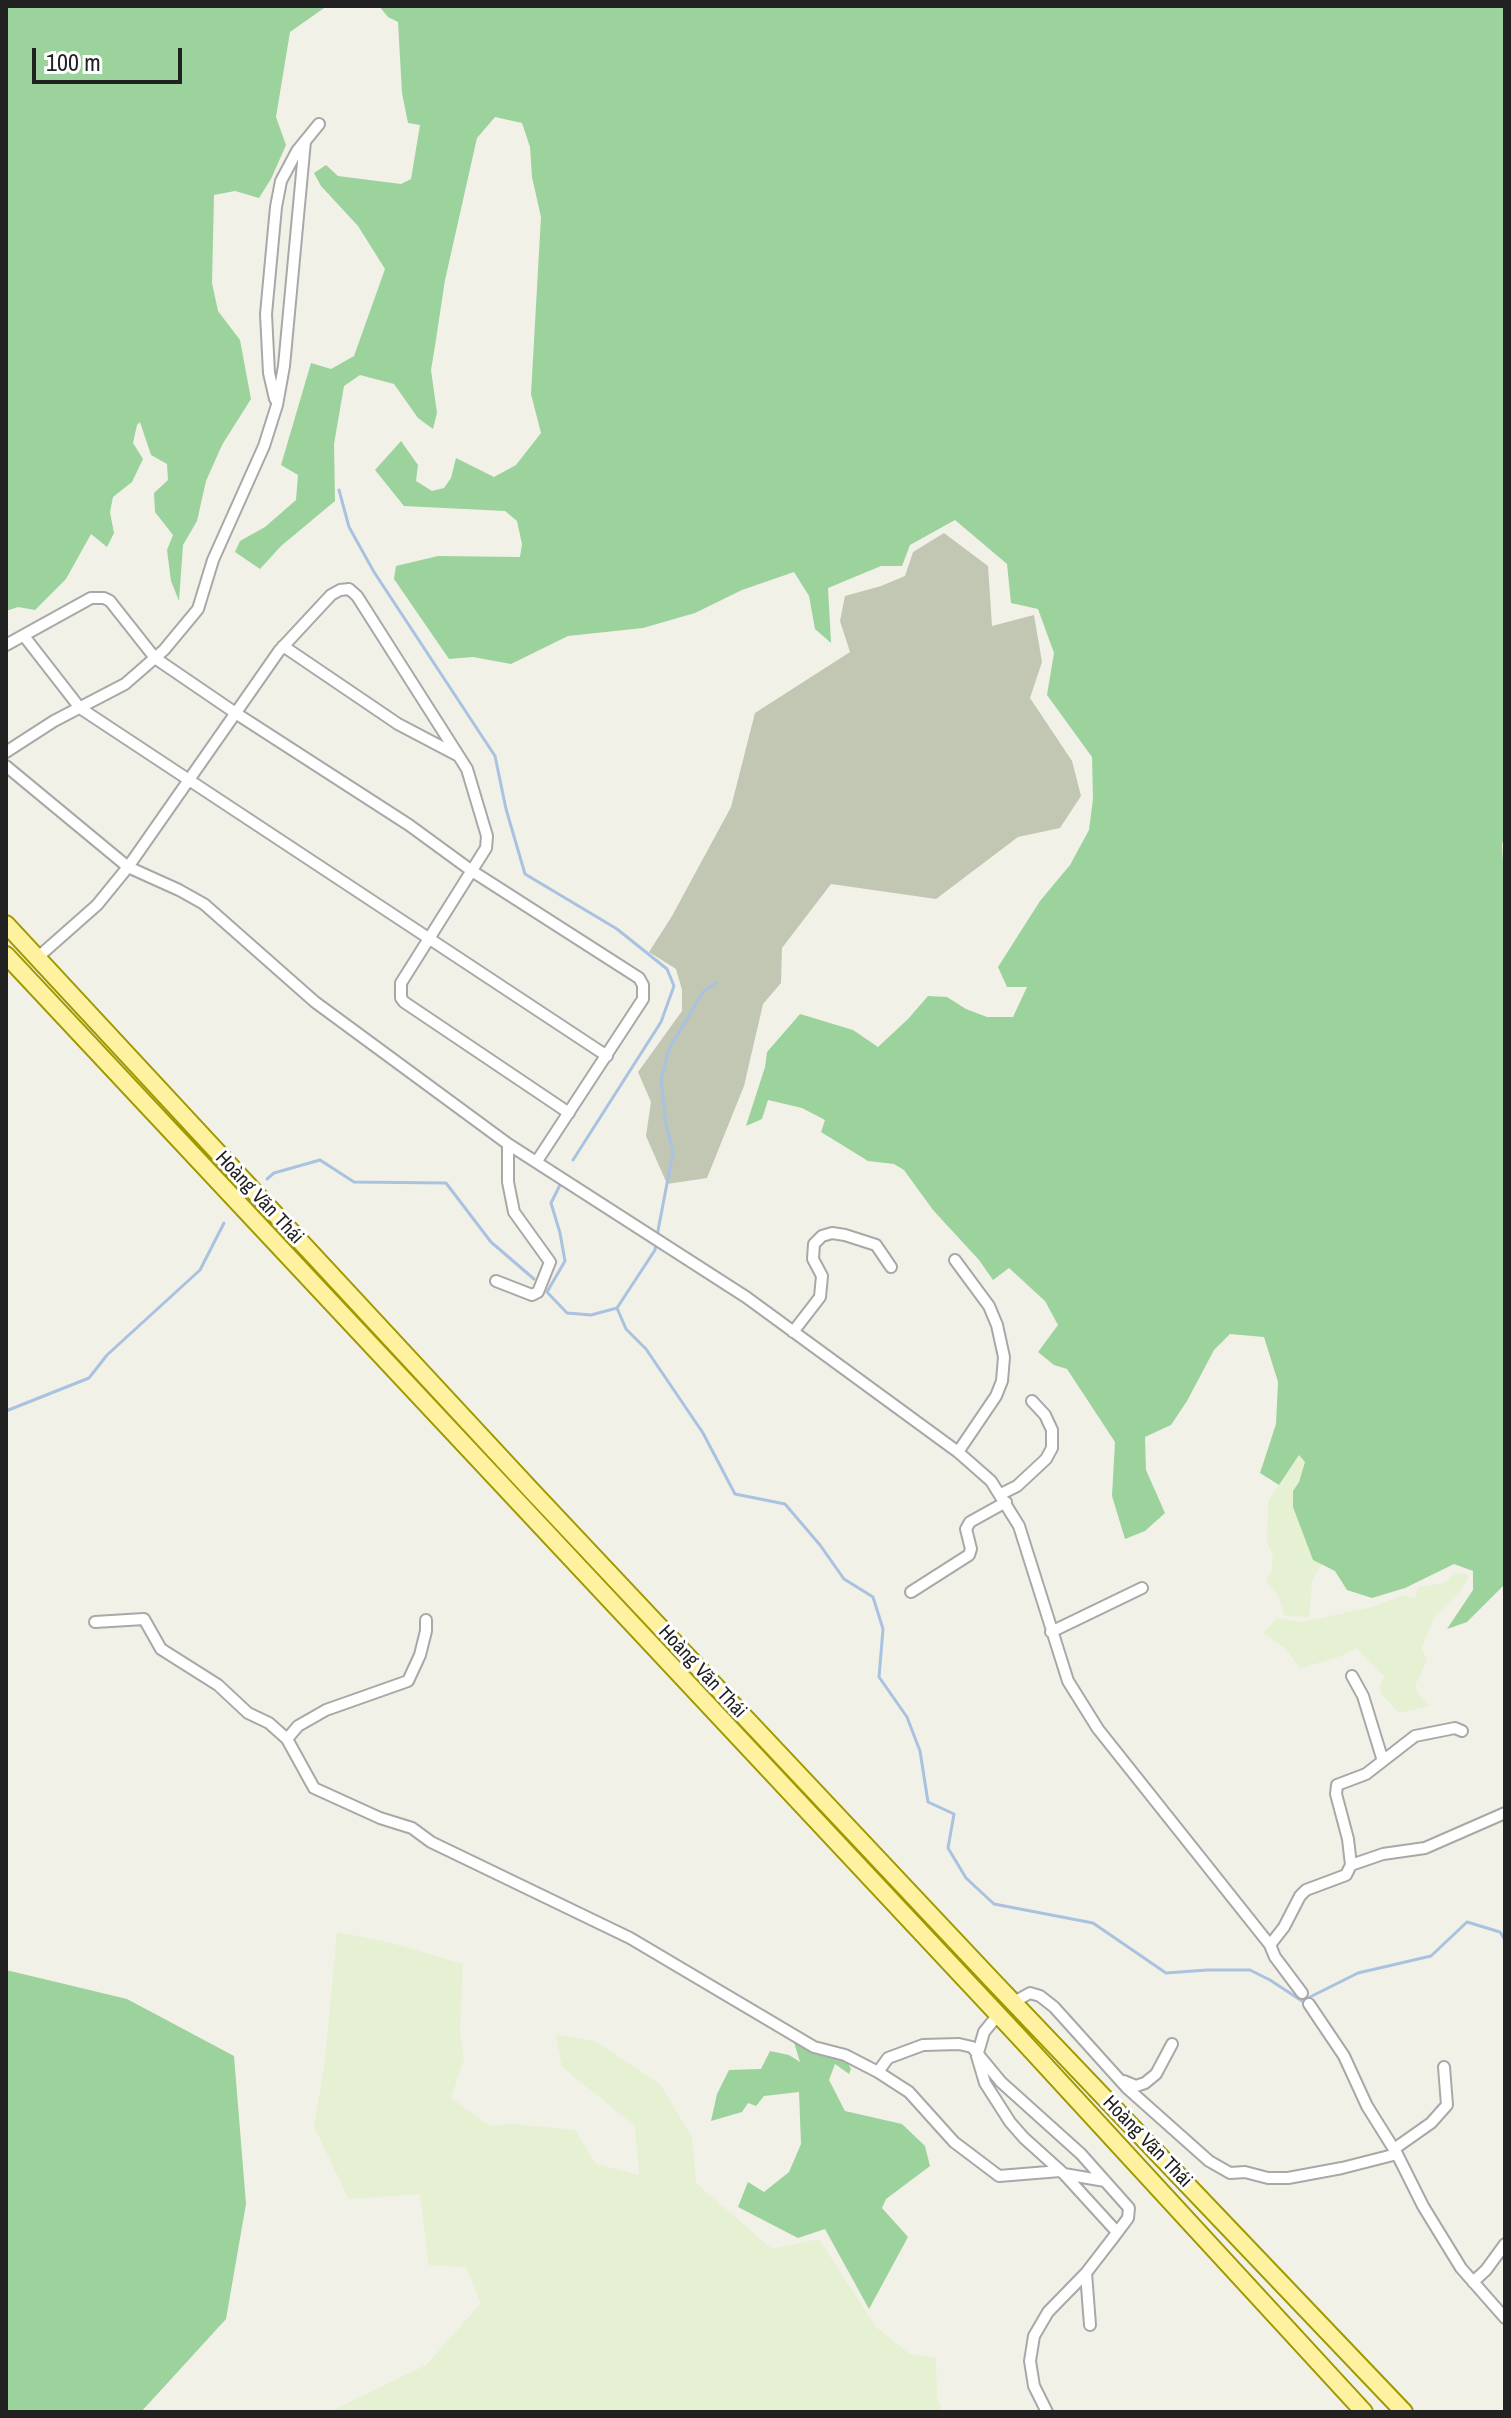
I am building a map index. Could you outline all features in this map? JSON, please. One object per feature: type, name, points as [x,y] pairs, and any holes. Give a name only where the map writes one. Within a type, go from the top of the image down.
[{"type":"main road","name":"Hoàng Văn Thái","points":[[6,924],[510,1468],[1404,2412]]},
{"type":"main road","name":"Hoàng Văn Thái","points":[[6,955],[1364,2412]]},
{"type":"main road","points":[[22,972],[37,958]]},
{"type":"main road","points":[[997,2016],[1014,2002]]},
{"type":"street","points":[[277,405],[269,373],[266,314],[272,238],[281,181],[319,124]]},
{"type":"street","points":[[6,752],[125,684],[155,658],[198,609],[213,560],[264,446],[277,405],[284,366],[305,141]]},
{"type":"street","points":[[37,958],[97,905],[128,867],[283,646],[331,595],[349,589],[357,596],[467,769],[487,836],[486,848],[401,983],[404,1002],[569,1113]]},
{"type":"street","points":[[6,645],[91,598],[110,601],[155,658],[409,825],[472,871],[639,978],[643,985],[643,999],[537,1161]]},
{"type":"street","points":[[24,636],[80,708],[607,1056]]},
{"type":"street","points":[[283,646],[398,724],[459,756]]},
{"type":"street","points":[[6,766],[128,867],[204,904],[315,1002],[508,1144],[733,1289],[958,1452],[991,1481],[1019,1526],[1068,1681],[1098,1729],[1270,1945],[1275,1957],[1302,1993]]},
{"type":"street","points":[[496,1281],[532,1295],[538,1292],[550,1268],[547,1256],[514,1212],[508,1182],[508,1144]]},
{"type":"street","points":[[793,1332],[820,1297],[822,1276],[813,1259],[814,1244],[822,1236],[832,1233],[845,1235],[876,1245],[891,1267]]},
{"type":"street","points":[[955,1260],[989,1306],[1004,1357],[1002,1381],[996,1396],[958,1452]]},
{"type":"street","points":[[911,1592],[969,1555],[971,1549],[966,1529],[970,1522],[1027,1477],[1052,1448],[1048,1422],[1032,1401]]},
{"type":"street","points":[[1051,1632],[1142,1588]]},
{"type":"street","points":[[95,1622],[144,1619],[161,1649],[218,1685],[248,1713],[269,1723],[287,1739],[314,1788],[380,1818],[412,1828],[431,1842],[630,1938],[814,2047],[845,2055],[878,2072],[909,2092],[954,2142],[999,2176],[1062,2173],[1105,2181]]},
{"type":"street","points":[[287,1739],[298,1726],[326,1710],[408,1681],[420,1655],[426,1620]]},
{"type":"street","points":[[1352,1676],[1363,1696],[1383,1761]]},
{"type":"street","points":[[1270,1945],[1306,1890],[1346,1875],[1351,1865],[1348,1839],[1338,1805],[1337,1785],[1366,1774],[1415,1736],[1455,1728],[1462,1731]]},
{"type":"street","points":[[1351,1865],[1383,1854],[1425,1848],[1505,1813]]},
{"type":"street","points":[[1014,2002],[1030,1993],[1040,1996],[1054,2007],[1110,2070],[1209,2161],[1230,2173],[1288,2178],[1342,2168],[1396,2152],[1447,2105],[1444,2067]]},
{"type":"street","points":[[1309,2004],[1344,2056],[1367,2106],[1461,2268],[1505,2318]]},
{"type":"street","points":[[977,2056],[984,2032],[997,2016]]},
{"type":"street","points":[[878,2072],[888,2058],[923,2045],[959,2044],[972,2047],[985,2083],[1010,2122],[1116,2231]]},
{"type":"street","points":[[1110,2070],[1136,2086],[1145,2083],[1156,2074],[1172,2044]]},
{"type":"street","points":[[977,2056],[1001,2082],[1081,2154],[1129,2208],[1130,2213],[1086,2273],[1048,2312],[1034,2336],[1030,2361],[1034,2386],[1047,2412]]},
{"type":"street","points":[[1473,2282],[1505,2244]]},
{"type":"street","points":[[1086,2273],[1090,2325]]},
{"type":"shaded area","points":[[944,533],[988,566],[992,626],[1034,615],[1042,662],[1030,698],[1072,761],[1081,796],[1060,828],[1018,837],[936,899],[831,884],[782,948],[781,983],[763,1004],[744,1086],[707,1178],[667,1184],[646,1136],[651,1102],[638,1072],[682,1011],[682,990],[676,969],[649,952],[731,807],[755,713],[850,652],[840,621],[845,596],[905,576],[913,552]]},
{"type":"shaded area","points":[[1299,1455],[1305,1462],[1304,1469],[1293,1491],[1322,1564],[1312,1580],[1309,1617],[1284,1616],[1279,1597],[1266,1581],[1271,1573],[1273,1556],[1267,1543],[1268,1501]]},
{"type":"shaded area","points":[[1462,1573],[1469,1576],[1468,1579],[1433,1618],[1422,1648],[1427,1660],[1415,1686],[1430,1706],[1399,1713],[1381,1694],[1384,1676],[1356,1648],[1300,1669],[1286,1649],[1263,1633],[1277,1618],[1303,1622],[1372,1607],[1404,1595],[1415,1599],[1418,1587],[1444,1583],[1453,1575]]},
{"type":"shaded area","points":[[337,1932],[388,1942],[463,1964],[460,2032],[464,2060],[451,2098],[490,2126],[512,2124],[575,2130],[596,2164],[639,2175],[635,2126],[562,2067],[556,2035],[595,2041],[660,2084],[692,2137],[696,2183],[772,2249],[819,2239],[876,2327],[910,2354],[936,2358],[937,2398],[943,2412],[329,2412],[426,2365],[481,2303],[466,2267],[429,2265],[420,2194],[349,2199],[314,2127],[325,2060]]},
{"type":"green space","points":[[6,6],[327,6],[290,32],[276,117],[286,145],[271,179],[259,198],[235,191],[214,195],[212,283],[218,311],[240,340],[251,399],[222,445],[206,481],[197,521],[183,545],[179,601],[171,581],[167,550],[173,535],[155,512],[154,493],[168,480],[167,464],[151,455],[140,422],[133,443],[143,459],[132,482],[113,497],[110,512],[114,533],[107,547],[91,534],[66,579],[35,610],[18,607],[6,611]]},
{"type":"green space","points":[[379,6],[1505,6],[1505,837],[1502,844],[1505,899],[1505,1584],[1467,1622],[1447,1629],[1473,1590],[1473,1571],[1454,1564],[1405,1588],[1372,1598],[1347,1590],[1335,1571],[1313,1560],[1293,1507],[1293,1491],[1305,1462],[1299,1455],[1279,1485],[1260,1473],[1276,1424],[1278,1382],[1264,1337],[1230,1334],[1214,1350],[1171,1425],[1145,1437],[1146,1470],[1165,1513],[1145,1531],[1125,1539],[1112,1496],[1115,1442],[1067,1369],[1054,1365],[1038,1352],[1058,1325],[1045,1301],[1009,1268],[993,1280],[933,1210],[904,1170],[894,1164],[868,1161],[821,1132],[825,1120],[802,1108],[768,1100],[762,1119],[746,1126],[767,1052],[800,1014],[853,1030],[878,1047],[928,996],[947,997],[987,1017],[1013,1017],[1027,987],[1007,987],[998,967],[1040,901],[1070,865],[1089,830],[1093,799],[1092,757],[1047,695],[1054,653],[1038,609],[1011,603],[1007,564],[955,520],[910,545],[902,566],[881,566],[828,588],[831,643],[815,629],[809,596],[794,572],[742,590],[695,613],[643,628],[568,636],[511,664],[473,657],[449,659],[394,579],[396,566],[438,556],[520,557],[522,544],[517,521],[505,511],[404,506],[375,470],[401,441],[418,465],[416,481],[432,491],[444,488],[451,478],[456,458],[494,477],[516,465],[541,433],[531,394],[541,217],[532,177],[530,147],[522,123],[495,117],[477,138],[445,280],[431,370],[437,413],[433,429],[418,418],[394,384],[360,375],[344,386],[334,444],[335,501],[281,546],[260,569],[235,552],[240,541],[265,527],[296,500],[298,475],[281,465],[311,363],[331,369],[354,356],[385,269],[358,226],[321,186],[314,173],[326,165],[338,176],[401,184],[411,179],[420,125],[408,123],[402,93],[398,22],[388,17]]},
{"type":"green space","points":[[6,1970],[127,1999],[234,2056],[246,2204],[226,2319],[141,2412],[6,2412]]},
{"type":"green space","points":[[793,2039],[834,2049],[847,2061],[851,2069],[849,2074],[835,2064],[829,2080],[845,2111],[902,2124],[925,2146],[930,2166],[886,2199],[882,2208],[908,2237],[869,2309],[825,2229],[798,2238],[738,2207],[748,2182],[764,2192],[789,2172],[801,2144],[799,2092],[764,2096],[756,2106],[748,2103],[742,2112],[711,2121],[717,2094],[729,2070],[761,2069],[770,2051],[789,2055],[800,2062]]},
{"type":"waterway","points":[[339,490],[349,527],[374,572],[495,756],[525,874],[617,929],[667,969],[674,986],[661,1022],[573,1160]]},
{"type":"waterway","points":[[657,1236],[673,1152],[661,1081],[669,1049],[703,992],[716,983]]},
{"type":"waterway","points":[[267,1179],[274,1173],[320,1160],[354,1182],[446,1183],[491,1242],[534,1279]]},
{"type":"waterway","points":[[560,1185],[551,1203],[565,1261],[547,1292],[567,1313],[591,1315],[617,1308],[655,1250],[656,1243]]},
{"type":"waterway","points":[[6,1411],[89,1378],[107,1355],[200,1270],[224,1223]]},
{"type":"waterway","points":[[617,1308],[626,1329],[646,1349],[703,1433],[735,1494],[785,1504],[844,1579],[873,1597],[883,1629],[879,1677],[907,1717],[920,1751],[928,1802],[954,1814],[948,1848],[966,1878],[994,1904],[1093,1923],[1166,1973],[1250,1970],[1302,2001],[1358,1973],[1431,1956],[1467,1922],[1500,1932],[1505,1940]]}]
